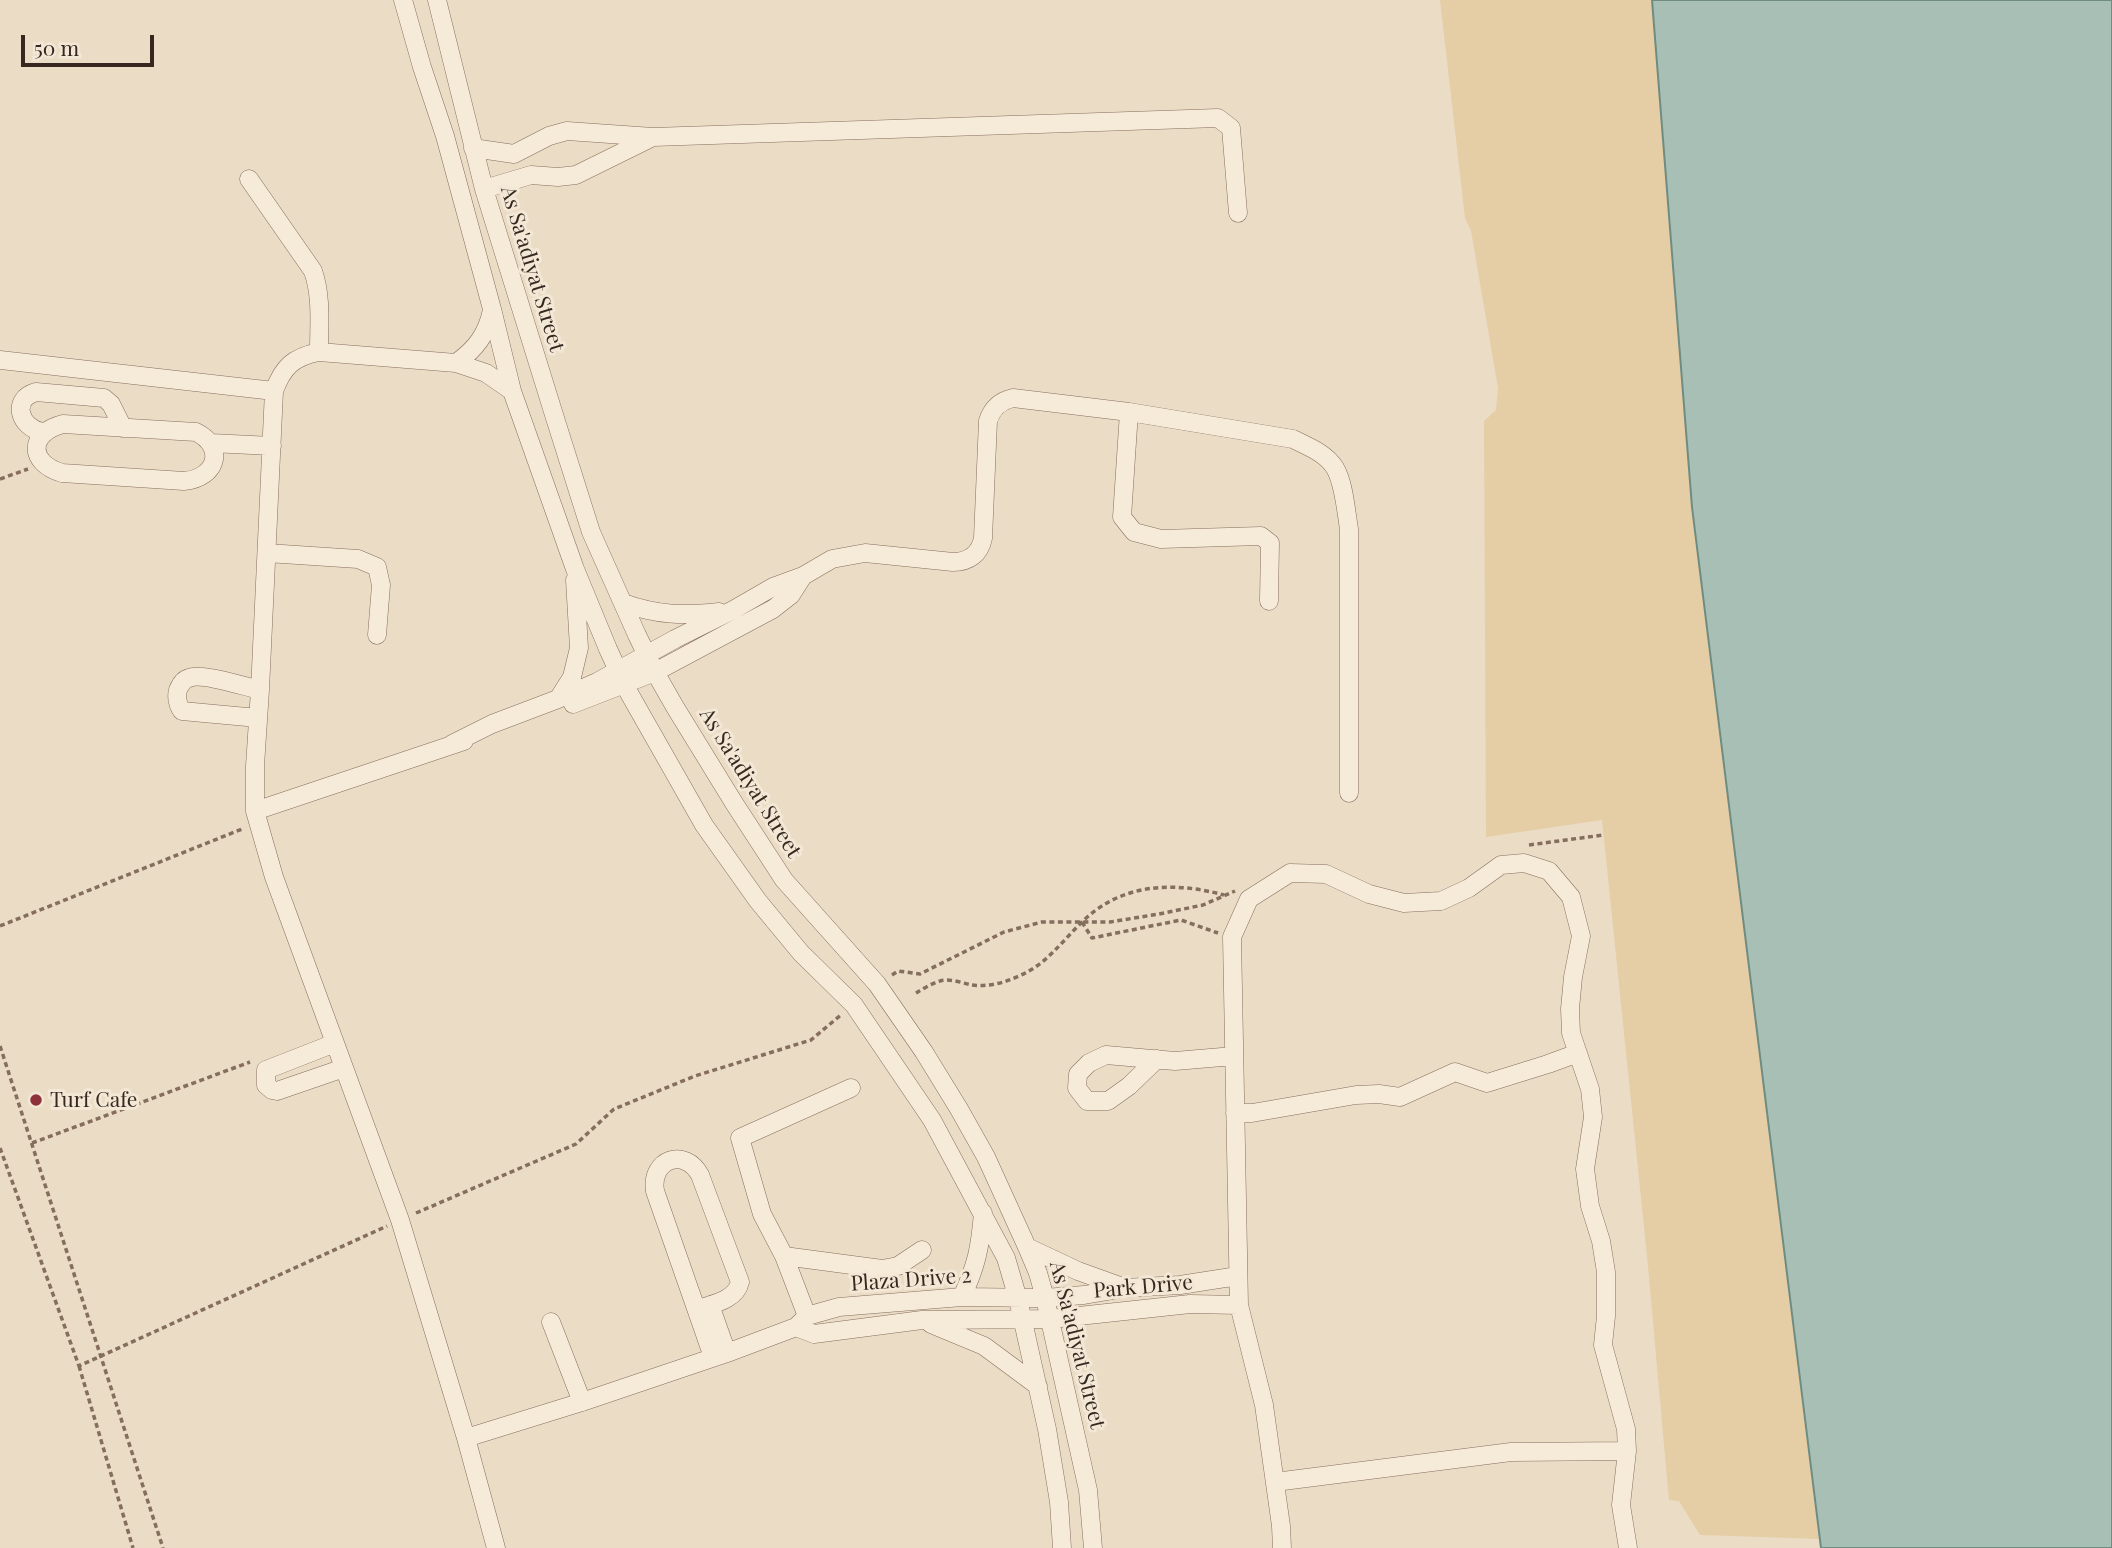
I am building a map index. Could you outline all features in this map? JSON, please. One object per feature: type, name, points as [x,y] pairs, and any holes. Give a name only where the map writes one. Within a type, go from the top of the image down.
[{"type":"street","points":[[403,0],[445,136],[512,391],[575,569],[621,678],[704,825],[758,901],[801,953],[854,1005],[932,1120],[1006,1258],[1038,1386],[1059,1502],[1062,1548]]},
{"type":"street","name":"As Sa'adiyat Street","points":[[437,0],[484,189],[591,533],[655,673],[734,803],[784,880],[877,984],[924,1052],[986,1157],[1038,1273],[1051,1319],[1088,1490],[1093,1548]]},
{"type":"street","points":[[445,136],[463,160],[475,156],[514,154],[549,136],[567,131],[653,137],[1219,118],[1231,128],[1238,213]]},
{"type":"street","points":[[484,189],[531,175],[576,175],[653,137]]},
{"type":"street","points":[[250,179],[313,271],[319,297],[319,352]]},
{"type":"street","points":[[456,363],[470,353],[481,340],[492,309]]},
{"type":"street","points":[[496,1548],[466,1438],[400,1220],[274,877],[257,817],[255,766],[274,391],[280,376],[290,363],[305,355],[319,352],[456,363],[486,373],[512,391]]},
{"type":"street","points":[[0,360],[274,391]]},
{"type":"street","points":[[36,365],[36,392]]},
{"type":"street","points":[[43,432],[28,428],[21,414],[24,400],[29,394],[36,392],[104,398],[111,404],[123,428]]},
{"type":"street","points":[[257,817],[452,744],[532,719],[621,678],[647,655],[772,587],[803,576],[817,566],[848,555],[865,553],[966,561],[981,546],[983,538],[988,421],[994,408],[1013,398],[1129,412],[1293,439],[1317,451],[1335,468],[1349,529],[1349,793]]},
{"type":"street","points":[[1129,412],[1122,517],[1134,532],[1161,538],[1261,536],[1270,543],[1269,601]]},
{"type":"street","points":[[63,424],[123,428],[195,432],[204,436],[211,443],[215,457],[210,471],[199,480],[184,481],[62,473],[47,469],[38,456],[38,440],[43,432],[52,427],[63,424]]},
{"type":"street","points":[[211,443],[272,446]]},
{"type":"street","points":[[267,553],[358,559],[377,567],[381,585],[377,635]]},
{"type":"street","points":[[558,699],[572,677],[579,648],[575,569]]},
{"type":"street","points":[[452,744],[492,724],[558,699],[621,678],[655,673],[782,602],[791,595],[803,576]]},
{"type":"street","points":[[623,603],[668,615],[696,615],[733,610]]},
{"type":"street","points":[[258,718],[182,711],[178,707],[177,692],[184,680],[191,676],[218,679],[260,690]]},
{"type":"street","points":[[1282,1548],[1264,1405],[1239,1305],[1232,937],[1249,899],[1290,873],[1325,874],[1368,894],[1404,903],[1441,901],[1469,888],[1501,866],[1524,863],[1549,871],[1572,897],[1581,936],[1573,977],[1571,1033],[1590,1089],[1593,1117],[1585,1169],[1590,1206],[1601,1241],[1606,1272],[1604,1345],[1626,1429],[1627,1451],[1621,1505],[1628,1548]]},
{"type":"street","points":[[335,1043],[266,1070],[266,1084],[277,1091],[344,1068]]},
{"type":"street","points":[[1235,1113],[1252,1113],[1356,1094],[1400,1097],[1455,1072],[1487,1083],[1578,1053]]},
{"type":"street","points":[[1157,1059],[1175,1061],[1234,1056]]},
{"type":"street","points":[[802,1322],[784,1256],[762,1214],[740,1138],[851,1088]]},
{"type":"street","points":[[704,1307],[736,1293],[739,1276],[697,1169],[688,1161],[670,1160],[656,1172],[654,1191],[704,1307],[720,1355]]},
{"type":"street","points":[[962,1297],[979,1251],[983,1213]]},
{"type":"street","points":[[1027,1247],[1078,1271],[1125,1288]]},
{"type":"street","points":[[784,1256],[882,1269],[898,1266],[922,1250]]},
{"type":"street","name":"Park Drive","points":[[1018,1299],[1180,1285],[1238,1276]]},
{"type":"street","name":"Plaza Drive 2","points":[[466,1438],[720,1355],[839,1307],[962,1297],[1018,1299]]},
{"type":"street","name":"Park Drive","points":[[1023,1320],[1189,1304],[1239,1305]]},
{"type":"street","points":[[922,1320],[984,1346],[1038,1386]]},
{"type":"street","name":"Plaza Drive 2","points":[[802,1322],[814,1334],[922,1320],[1023,1320]]},
{"type":"street","points":[[551,1322],[582,1402]]},
{"type":"street","points":[[1275,1482],[1511,1452],[1627,1451]]},
{"type":"path","points":[[0,479],[43,463]]},
{"type":"path","points":[[0,926],[257,817]]},
{"type":"path","points":[[916,993],[941,981],[974,985],[999,984],[1019,976],[1043,963],[1082,922],[1100,908],[1124,895],[1148,888],[1172,886],[1199,888],[1225,895]]},
{"type":"path","points":[[1082,922],[1092,938],[1181,920],[1232,937]]},
{"type":"path","points":[[79,1366],[400,1220],[576,1144],[614,1109],[695,1076],[811,1040],[854,1005]]},
{"type":"path","points":[[0,1046],[163,1548]]},
{"type":"path","points":[[32,1143],[253,1061]]},
{"type":"path","points":[[0,1148],[79,1366],[133,1548]]},
{"type":"sand","points":[[1440,0],[1652,0],[1692,507],[1819,1539],[1700,1535],[1679,1501],[1669,1500],[1602,820],[1486,837],[1484,421],[1496,410],[1498,388],[1471,231],[1465,218]]},
{"type":"shaded area","points":[[1652,0],[2112,0],[2112,1548],[1821,1548],[1692,507]]},
{"type":"place","name":"Turf Cafe","points":[[36,1100]]}]
